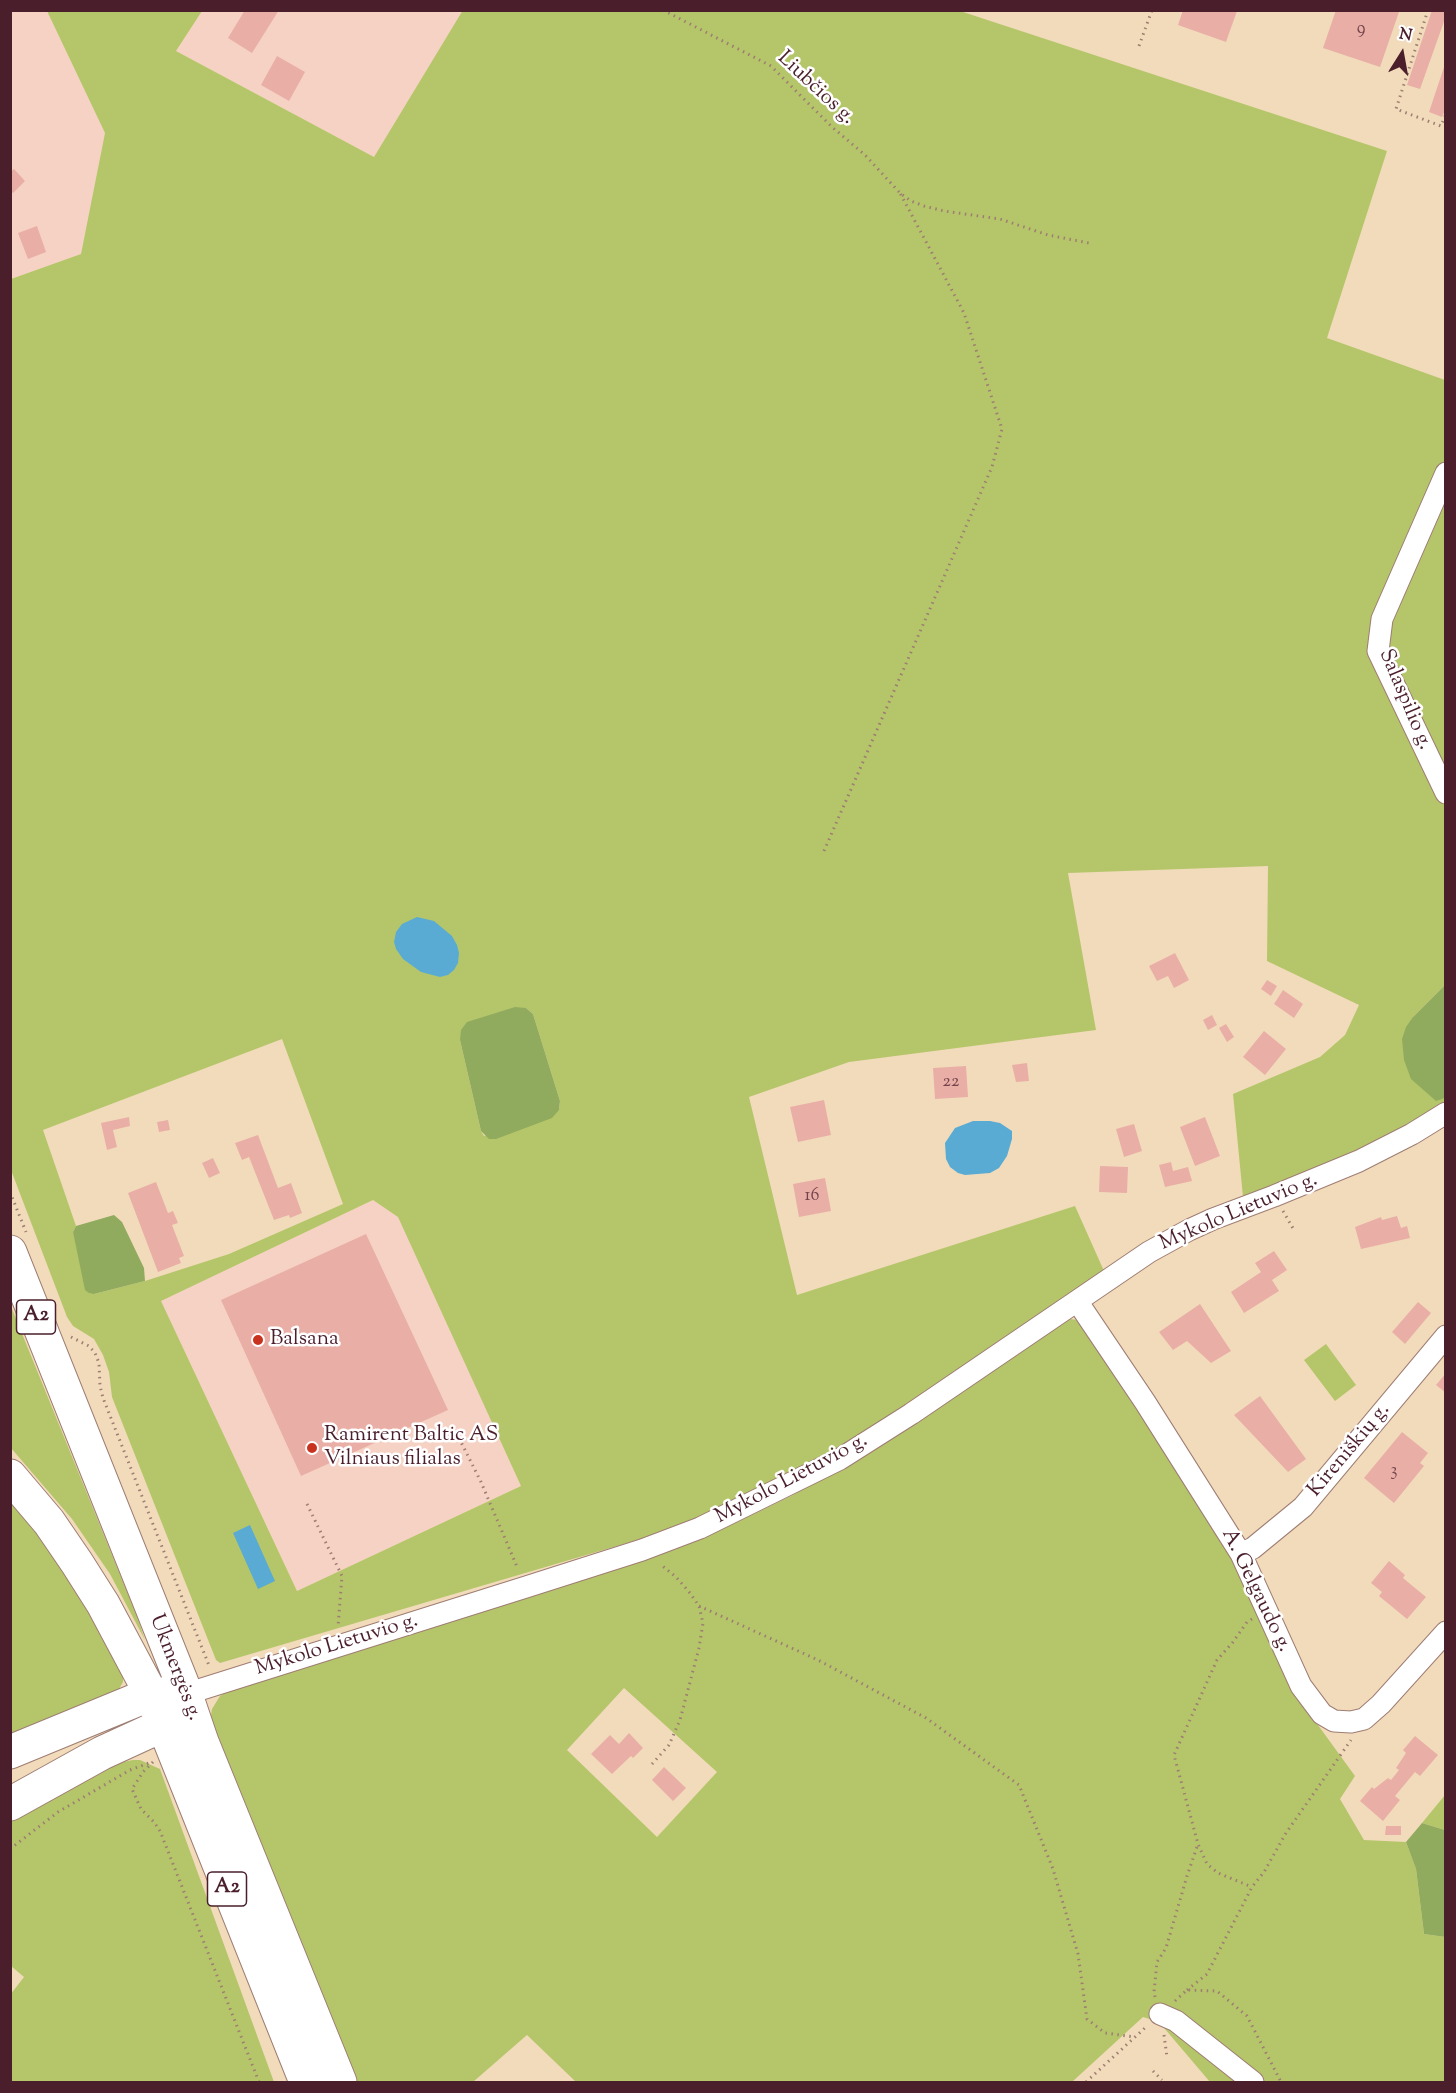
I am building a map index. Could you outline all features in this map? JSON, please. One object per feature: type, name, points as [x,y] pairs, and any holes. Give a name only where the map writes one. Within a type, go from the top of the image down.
[{"type":"highway","name":"Ukmergės g.","points":[[19,1244],[201,1689],[202,1742],[340,2082]]},
{"type":"highway","name":"A2","points":[[10,1476],[49,1522],[77,1563],[103,1604],[151,1694]]},
{"type":"highway","points":[[10,1752],[151,1694],[201,1689]]},
{"type":"highway","points":[[10,1804],[81,1764],[163,1725],[201,1689]]},
{"type":"highway","name":"Ukmergės g.","points":[[151,1694],[306,2082]]},
{"type":"street","name":"Salaspilio g.","points":[[1446,473],[1382,619],[1378,651],[1446,793]]},
{"type":"street","name":"Mykolo Lietuvio g.","points":[[201,1689],[642,1550],[700,1528],[840,1459],[911,1414],[1149,1252],[1189,1230],[1359,1161],[1412,1134],[1446,1113]]},
{"type":"street","name":"A. Gelgaudo g.","points":[[1077,1301],[1145,1402],[1241,1554],[1309,1699],[1322,1714],[1334,1721],[1351,1722],[1364,1719],[1382,1704],[1446,1632]]},
{"type":"street","name":"Kireniškių g.","points":[[1241,1554],[1253,1548],[1303,1508],[1446,1335]]},
{"type":"street","points":[[1160,2014],[1176,2021],[1253,2082]]},
{"type":"path","name":"Liubčios g.","points":[[663,10],[771,66],[832,127],[865,155],[900,193]]},
{"type":"path","points":[[1139,46],[1152,10]]},
{"type":"path","points":[[1428,10],[1396,109],[1441,126],[1446,114]]},
{"type":"path","points":[[900,193],[924,206],[1000,219],[1048,235],[1089,243]]},
{"type":"path","points":[[824,851],[992,467],[1002,429],[964,313],[900,193]]},
{"type":"path","points":[[10,1192],[19,1244]]},
{"type":"path","points":[[68,1334],[89,1346],[95,1353],[99,1364],[103,1398],[201,1689]]},
{"type":"path","points":[[459,1438],[482,1482],[526,1587]]},
{"type":"path","points":[[307,1504],[342,1576],[337,1647]]},
{"type":"path","points":[[642,1550],[676,1577],[699,1606],[703,1623],[699,1648],[680,1720],[669,1745],[652,1764]]},
{"type":"path","points":[[699,1606],[818,1660],[926,1718],[1019,1785],[1053,1869],[1078,1954],[1087,2019],[1105,2033],[1135,2037]]},
{"type":"path","points":[[1252,1887],[1218,1873],[1208,1864],[1198,1844],[1174,1755],[1217,1660],[1246,1622],[1266,1610]]},
{"type":"path","points":[[1187,1990],[1207,1974],[1252,1887],[1264,1872],[1286,1833],[1354,1736]]},
{"type":"path","points":[[10,1849],[58,1812],[130,1770],[151,1763]]},
{"type":"path","points":[[143,1772],[132,1789],[141,1809],[160,1832],[259,2082]]},
{"type":"path","points":[[1160,2014],[1154,1992],[1157,1962],[1166,1948],[1198,1844]]},
{"type":"path","points":[[1153,2071],[1162,2080]]},
{"type":"shaded area","points":[[10,11],[47,11],[105,133],[81,254],[11,279]]},
{"type":"shaded area","points":[[202,11],[463,11],[374,157],[176,51]]},
{"type":"shaded area","points":[[373,1200],[398,1216],[521,1486],[297,1591],[161,1301]]},
{"type":"green space","points":[[463,10],[960,11],[1387,151],[1327,338],[1445,380],[1445,985],[1413,1017],[1436,1100],[1445,1098],[1445,1105],[1302,1178],[1243,1197],[1233,1094],[1320,1057],[1345,1035],[1359,1005],[1267,961],[1268,866],[1068,873],[1096,1030],[849,1062],[749,1097],[797,1295],[1075,1206],[1104,1271],[1064,1301],[830,1455],[700,1519],[644,1538],[220,1663],[216,1660],[112,1397],[109,1372],[103,1355],[94,1339],[73,1326],[67,1317],[11,1170],[11,279],[81,254],[105,133],[47,11],[202,11],[176,51],[374,157]],"holes":[[[526,1008],[533,1014],[560,1101],[559,1110],[484,1136],[460,1040]],[[282,1039],[343,1204],[229,1254],[145,1281],[94,1294],[73,1232],[76,1226],[43,1130]],[[373,1200],[398,1217],[521,1486],[297,1591],[161,1301]]]},
{"type":"green space","points":[[1445,985],[1445,1098],[1436,1101],[1411,1079],[1404,1060],[1402,1039],[1413,1017]]},
{"type":"green space","points":[[515,1007],[526,1008],[533,1014],[560,1101],[559,1110],[552,1118],[496,1139],[489,1139],[481,1131],[460,1040],[461,1030],[467,1022]]},
{"type":"green space","points":[[114,1215],[122,1222],[144,1268],[145,1281],[94,1294],[89,1293],[85,1290],[73,1232],[76,1226]]},
{"type":"green space","points":[[10,1304],[145,1640],[110,1574],[72,1519],[11,1448]]},
{"type":"green space","points":[[1070,1319],[1078,1320],[1089,1328],[1232,1553],[1294,1692],[1355,1776],[1340,1799],[1364,1840],[1406,1842],[1416,1869],[1424,1934],[1445,1937],[1445,2082],[1210,2082],[1159,2022],[1143,2017],[1072,2082],[576,2082],[527,2035],[473,2082],[356,2082],[210,1721],[212,1709],[220,1696],[229,1688],[640,1561],[721,1530],[793,1495],[901,1431]],"holes":[[[624,1688],[717,1772],[657,1837],[567,1750]]]},
{"type":"green space","points":[[1326,1344],[1356,1385],[1335,1401],[1304,1360]]},
{"type":"green space","points":[[10,1498],[74,1582],[123,1673],[123,1682],[116,1694],[10,1737]]},
{"type":"green space","points":[[140,1760],[160,1769],[274,2082],[11,2082],[10,1995],[24,1977],[11,1966],[11,1821],[35,1805],[80,1782],[123,1762]]},
{"type":"green space","points":[[1445,1795],[1445,1830],[1422,1823]]},
{"type":"green space","points":[[1422,1823],[1445,1830],[1445,1937],[1424,1934],[1416,1869],[1406,1842]]},
{"type":"water","points":[[417,917],[434,921],[452,936],[457,945],[458,963],[448,975],[440,977],[421,972],[403,959],[396,949],[394,942],[396,932],[402,924]]},
{"type":"water","points":[[973,1121],[1000,1123],[1012,1131],[1007,1156],[999,1168],[990,1173],[965,1175],[958,1173],[950,1167],[946,1159],[945,1143],[955,1128]]},
{"type":"water","points":[[250,1525],[275,1581],[258,1589],[233,1533]]},
{"type":"building","points":[[245,10],[279,10],[252,53],[228,38]]},
{"type":"building","points":[[1183,10],[1237,11],[1226,42],[1178,25]]},
{"type":"building","points":[[1336,10],[1399,12],[1380,67],[1323,48]]},
{"type":"building","points":[[1432,10],[1446,10],[1446,16],[1420,89],[1407,85]]},
{"type":"building","points":[[277,56],[305,72],[289,101],[261,85]]},
{"type":"building","points":[[1445,64],[1446,108],[1442,117],[1429,112]]},
{"type":"building","points":[[14,169],[25,181],[13,193],[10,190],[10,172]]},
{"type":"building","points":[[37,226],[46,252],[28,259],[18,233]]},
{"type":"building","points":[[1175,953],[1189,980],[1174,988],[1168,976],[1157,981],[1149,966]]},
{"type":"building","points":[[1267,980],[1277,986],[1271,996],[1261,989]]},
{"type":"building","points":[[1283,990],[1303,1004],[1294,1018],[1274,1004]]},
{"type":"building","points":[[1212,1015],[1217,1025],[1208,1030],[1203,1020]]},
{"type":"building","points":[[1226,1024],[1234,1037],[1227,1042],[1219,1028]]},
{"type":"building","points":[[1264,1031],[1286,1049],[1265,1075],[1243,1057]]},
{"type":"building","points":[[1027,1063],[1029,1081],[1016,1082],[1012,1065]]},
{"type":"building","points":[[966,1066],[968,1097],[935,1099],[933,1068]]},
{"type":"building","points":[[824,1100],[831,1135],[798,1142],[790,1107]]},
{"type":"building","points":[[129,1117],[130,1126],[113,1130],[117,1147],[107,1150],[101,1123]]},
{"type":"building","points":[[1205,1117],[1220,1156],[1195,1166],[1180,1127]]},
{"type":"building","points":[[168,1120],[170,1130],[159,1132],[157,1122]]},
{"type":"building","points":[[1134,1124],[1142,1151],[1124,1157],[1116,1129]]},
{"type":"building","points":[[258,1135],[278,1188],[291,1183],[302,1213],[290,1218],[289,1215],[274,1220],[249,1157],[242,1160],[235,1143]]},
{"type":"building","points":[[213,1158],[220,1173],[209,1178],[202,1163]]},
{"type":"building","points":[[1171,1162],[1173,1171],[1188,1167],[1192,1181],[1165,1187],[1159,1165]]},
{"type":"building","points":[[1100,1166],[1128,1167],[1127,1193],[1099,1192]]},
{"type":"building","points":[[825,1178],[831,1211],[799,1217],[793,1184]]},
{"type":"building","points":[[156,1182],[168,1213],[173,1211],[178,1223],[172,1225],[184,1256],[179,1258],[181,1263],[158,1272],[128,1193]]},
{"type":"building","points":[[1397,1216],[1401,1228],[1407,1226],[1410,1238],[1361,1249],[1355,1227],[1381,1217],[1382,1220]]},
{"type":"building","points":[[366,1234],[448,1410],[301,1476],[221,1300]]},
{"type":"building","points":[[1274,1251],[1287,1270],[1272,1280],[1279,1291],[1244,1313],[1231,1292],[1261,1272],[1255,1263]]},
{"type":"building","points":[[1418,1302],[1431,1313],[1405,1344],[1392,1332]]},
{"type":"building","points":[[1200,1304],[1231,1351],[1211,1363],[1187,1341],[1173,1350],[1159,1332]]},
{"type":"building","points":[[1446,1373],[1446,1393],[1436,1385]]},
{"type":"building","points":[[1260,1396],[1306,1459],[1288,1472],[1234,1415]]},
{"type":"building","points":[[1402,1432],[1428,1453],[1420,1463],[1424,1466],[1394,1503],[1364,1478]]},
{"type":"building","points":[[1389,1561],[1405,1575],[1403,1578],[1426,1597],[1407,1619],[1379,1596],[1382,1592],[1371,1583]]},
{"type":"building","points":[[629,1733],[643,1748],[612,1774],[591,1754],[610,1735],[619,1744]]},
{"type":"building","points":[[1415,1736],[1438,1755],[1420,1776],[1415,1772],[1395,1796],[1400,1800],[1383,1821],[1360,1801],[1372,1787],[1374,1789],[1388,1778],[1391,1780],[1399,1770],[1396,1768],[1406,1753],[1403,1750]]},
{"type":"building","points":[[664,1767],[686,1788],[673,1801],[652,1780]]},
{"type":"building","points":[[1386,1826],[1401,1826],[1401,1835],[1385,1835]]},
{"type":"place","name":"Balsana","points":[[258,1340]]},
{"type":"place","name":"Ramirent Baltic AS Vilniaus filialas","points":[[312,1448]]}]
